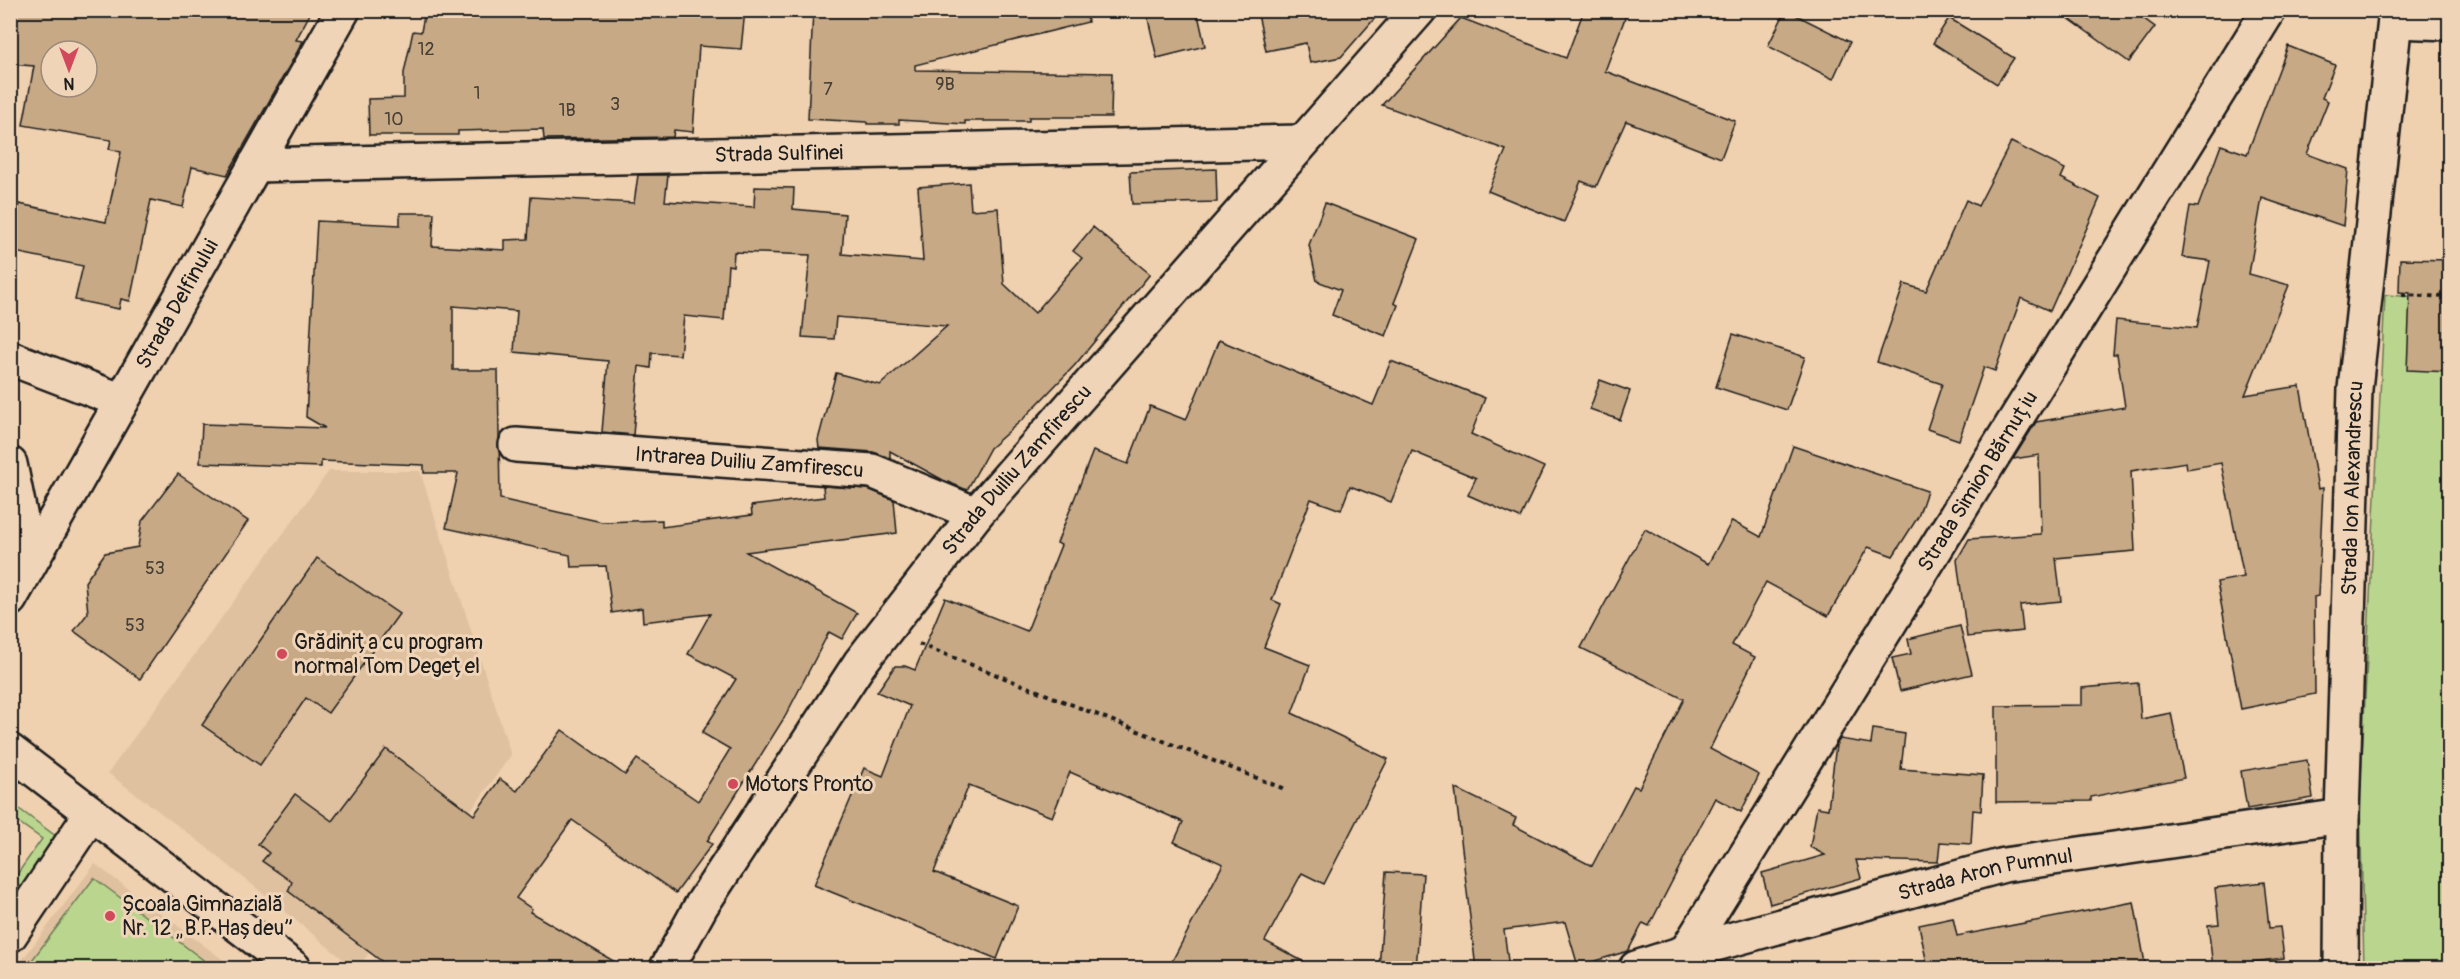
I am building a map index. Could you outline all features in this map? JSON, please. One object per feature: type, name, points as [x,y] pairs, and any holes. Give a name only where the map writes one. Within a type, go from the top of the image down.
[{"type":"street","name":"Strada Delfinului","points":[[10,598],[343,10]]},
{"type":"street","name":"Strada Duiliu Zamfirescu","points":[[667,969],[701,906],[860,663],[975,514],[1419,10]]},
{"type":"street","name":"Strada Simion Bărnuțiu","points":[[1686,952],[2269,10]]},
{"type":"street","points":[[2396,16],[2450,23]]},
{"type":"street","name":"Strada Ion Alexandrescu","points":[[2341,969],[2342,816],[2355,389],[2396,16]]},
{"type":"street","name":"Strada Sulfinei","points":[[255,165],[1302,142]]},
{"type":"street","points":[[10,358],[122,401]]},
{"type":"street","name":"Intrarea Duiliu Zamfirescu","points":[[516,445],[872,471],[975,514]]},
{"type":"street","points":[[10,464],[30,563]]},
{"type":"street","points":[[10,751],[294,969]]},
{"type":"street","points":[[10,935],[91,814]]},
{"type":"street","name":"Strada Aron Pumnul","points":[[1636,969],[1686,952],[2004,865],[2342,816]]},
{"type":"path","points":[[2366,292],[2450,297]]},
{"type":"path","points":[[885,630],[1287,790]]},
{"type":"shaded area","points":[[329,471],[420,471],[511,755],[358,968],[354,968],[206,847],[108,773]]},
{"type":"shaded area","name":"Școala Gimnazială Nr. 12 „B.P. Hașdeu”","points":[[95,864],[234,968],[16,968]]},
{"type":"green space","points":[[2385,295],[2449,299],[2449,968],[2364,968],[2360,799]]},
{"type":"green space","points":[[11,803],[57,837],[11,908],[11,883],[42,839],[11,817]]},
{"type":"green space","name":"Școala Gimnazială Nr. 12 „B.P. Hașdeu”","points":[[94,878],[214,968],[26,968]]},
{"type":"building","points":[[12,10],[312,10],[296,40],[303,41],[227,175],[192,167],[183,207],[151,200],[130,301],[121,299],[119,309],[75,300],[83,266],[10,251],[19,204],[106,222],[121,152],[109,149],[111,140],[23,125],[34,66],[10,64]]},
{"type":"building","points":[[425,10],[745,10],[741,49],[699,46],[693,132],[674,130],[673,137],[544,139],[543,129],[458,131],[458,135],[369,135],[368,99],[404,98],[404,73],[413,31],[421,32]]},
{"type":"building","points":[[813,10],[1086,10],[1088,22],[915,65],[915,70],[1112,73],[1111,117],[1029,117],[1029,121],[965,121],[965,124],[899,120],[899,124],[867,124],[867,122],[808,119]]},
{"type":"building","points":[[1146,10],[1197,10],[1205,46],[1157,58]]},
{"type":"building","points":[[1257,10],[1382,10],[1341,57],[1310,63],[1306,43],[1266,51]]},
{"type":"building","points":[[1584,10],[1628,10],[1605,71],[1735,121],[1721,158],[1626,121],[1596,187],[1581,181],[1564,222],[1488,191],[1506,150],[1382,105],[1461,18],[1566,58]]},
{"type":"building","points":[[1786,10],[1850,42],[1833,79],[1768,46]]},
{"type":"building","points":[[2057,10],[2132,10],[2155,27],[2129,62]]},
{"type":"building","points":[[1949,18],[2014,58],[1997,84],[1933,43]]},
{"type":"building","points":[[2288,46],[2335,65],[2322,98],[2328,101],[2307,154],[2348,169],[2343,226],[2262,198],[2249,274],[2289,285],[2245,395],[2300,386],[2318,489],[2323,488],[2318,596],[2314,597],[2315,694],[2241,709],[2217,582],[2244,577],[2221,463],[2187,469],[2186,462],[2131,471],[2135,551],[2056,558],[2061,601],[2020,605],[2023,631],[1967,637],[1957,560],[1969,539],[2041,534],[2039,455],[2013,459],[2036,422],[2125,407],[2117,354],[2113,354],[2116,320],[2197,328],[2210,261],[2182,257],[2190,206],[2198,207],[2221,145],[2247,154]]},
{"type":"building","points":[[2011,142],[2065,169],[2061,178],[2100,198],[2050,311],[2021,298],[1995,371],[1984,367],[1959,440],[1927,429],[1942,384],[1877,362],[1904,284],[1926,291],[1966,200],[1978,206]]},
{"type":"building","points":[[1216,169],[1217,202],[1132,204],[1130,172]]},
{"type":"building","points":[[638,175],[668,175],[665,201],[754,207],[755,187],[794,188],[793,209],[845,214],[842,254],[923,261],[918,187],[969,183],[971,210],[998,208],[1004,284],[1035,313],[1082,258],[1073,251],[1093,227],[1150,274],[1075,365],[1024,418],[990,448],[967,490],[943,480],[890,451],[890,458],[873,452],[819,448],[818,440],[836,373],[880,385],[947,326],[836,317],[834,339],[802,337],[810,255],[734,252],[733,266],[728,265],[724,320],[684,316],[680,355],[652,353],[651,368],[639,366],[633,435],[602,432],[608,361],[514,352],[517,311],[453,306],[453,370],[498,370],[500,499],[602,522],[662,520],[662,527],[752,515],[751,506],[824,497],[823,486],[868,489],[894,500],[897,533],[746,552],[857,613],[842,639],[829,632],[786,715],[707,841],[712,844],[676,893],[572,820],[516,898],[532,909],[530,912],[627,969],[392,969],[288,891],[292,882],[262,861],[269,853],[258,844],[295,794],[332,821],[386,749],[474,815],[500,779],[517,791],[562,730],[625,775],[637,759],[698,801],[730,749],[702,733],[736,679],[688,654],[710,614],[643,622],[642,608],[612,613],[606,566],[571,567],[570,555],[446,528],[458,473],[424,473],[424,465],[321,461],[321,467],[200,463],[202,424],[325,428],[306,417],[317,221],[400,225],[400,213],[434,213],[432,246],[505,250],[505,240],[528,239],[531,197],[634,203]]},
{"type":"building","points":[[1325,203],[1419,239],[1394,303],[1398,305],[1386,336],[1332,315],[1341,290],[1317,281],[1309,245]]},
{"type":"building","points":[[2400,259],[2450,260],[2450,372],[2407,370],[2410,293],[2399,292]]},
{"type":"building","points":[[1733,334],[1805,357],[1787,410],[1716,387]]},
{"type":"building","points":[[1219,340],[1373,405],[1391,361],[1485,398],[1471,434],[1544,467],[1520,518],[1468,495],[1476,478],[1412,451],[1391,502],[1350,486],[1341,510],[1311,499],[1272,600],[1281,604],[1264,647],[1310,665],[1292,713],[1388,759],[1324,884],[1302,873],[1265,941],[1317,969],[1168,969],[1223,864],[1174,842],[1183,822],[1070,772],[1052,817],[969,785],[934,872],[1018,906],[997,959],[814,885],[864,768],[883,776],[910,706],[877,692],[895,666],[905,666],[915,670],[945,598],[1027,631],[1061,545],[1057,543],[1093,451],[1128,464],[1150,406],[1186,420]]},
{"type":"building","points":[[1600,380],[1630,391],[1620,420],[1590,409]]},
{"type":"building","points":[[1793,446],[1927,491],[1918,517],[1893,556],[1868,547],[1828,616],[1766,582],[1732,645],[1755,657],[1710,749],[1759,775],[1741,812],[1715,798],[1649,926],[1643,923],[1628,951],[1578,966],[1565,922],[1504,930],[1509,969],[1476,969],[1455,788],[1516,818],[1513,825],[1592,866],[1634,786],[1639,788],[1684,699],[1581,648],[1645,529],[1708,564],[1732,521],[1761,537]]},
{"type":"building","points":[[178,474],[248,521],[140,679],[74,631],[88,613],[85,582],[105,553],[138,547],[142,521]]},
{"type":"building","points":[[317,558],[399,614],[328,713],[306,698],[260,765],[202,725]]},
{"type":"building","points":[[1960,626],[1972,674],[1900,691],[1892,658],[1911,654],[1908,639]]},
{"type":"building","points":[[2138,683],[2141,719],[2171,713],[2184,778],[2091,797],[2091,801],[1996,802],[1996,706],[2082,705],[2082,688]]},
{"type":"building","points":[[1873,729],[1905,734],[1901,769],[1983,775],[1981,811],[1973,810],[1971,844],[1940,842],[1938,862],[1856,860],[1861,878],[1770,904],[1762,873],[1825,855],[1810,847],[1817,807],[1828,809],[1836,745],[1840,739],[1871,744]]},
{"type":"building","points":[[2307,760],[2313,798],[2247,809],[2241,771]]},
{"type":"building","points":[[1386,872],[1423,874],[1416,969],[1379,969]]},
{"type":"building","points":[[2264,882],[2269,928],[2280,927],[2284,958],[2213,967],[2208,925],[2219,924],[2215,888]]},
{"type":"building","points":[[2134,902],[2146,969],[1928,969],[1919,925],[1953,918],[1957,936]]},
{"type":"place","name":"Grădinița cu program normal Tom Degețel","points":[[282,654]]},
{"type":"place","name":"Motors Pronto","points":[[733,784]]},
{"type":"place","name":"Școala Gimnazială Nr. 12 „B.P. Hașdeu”","points":[[110,916]]}]
